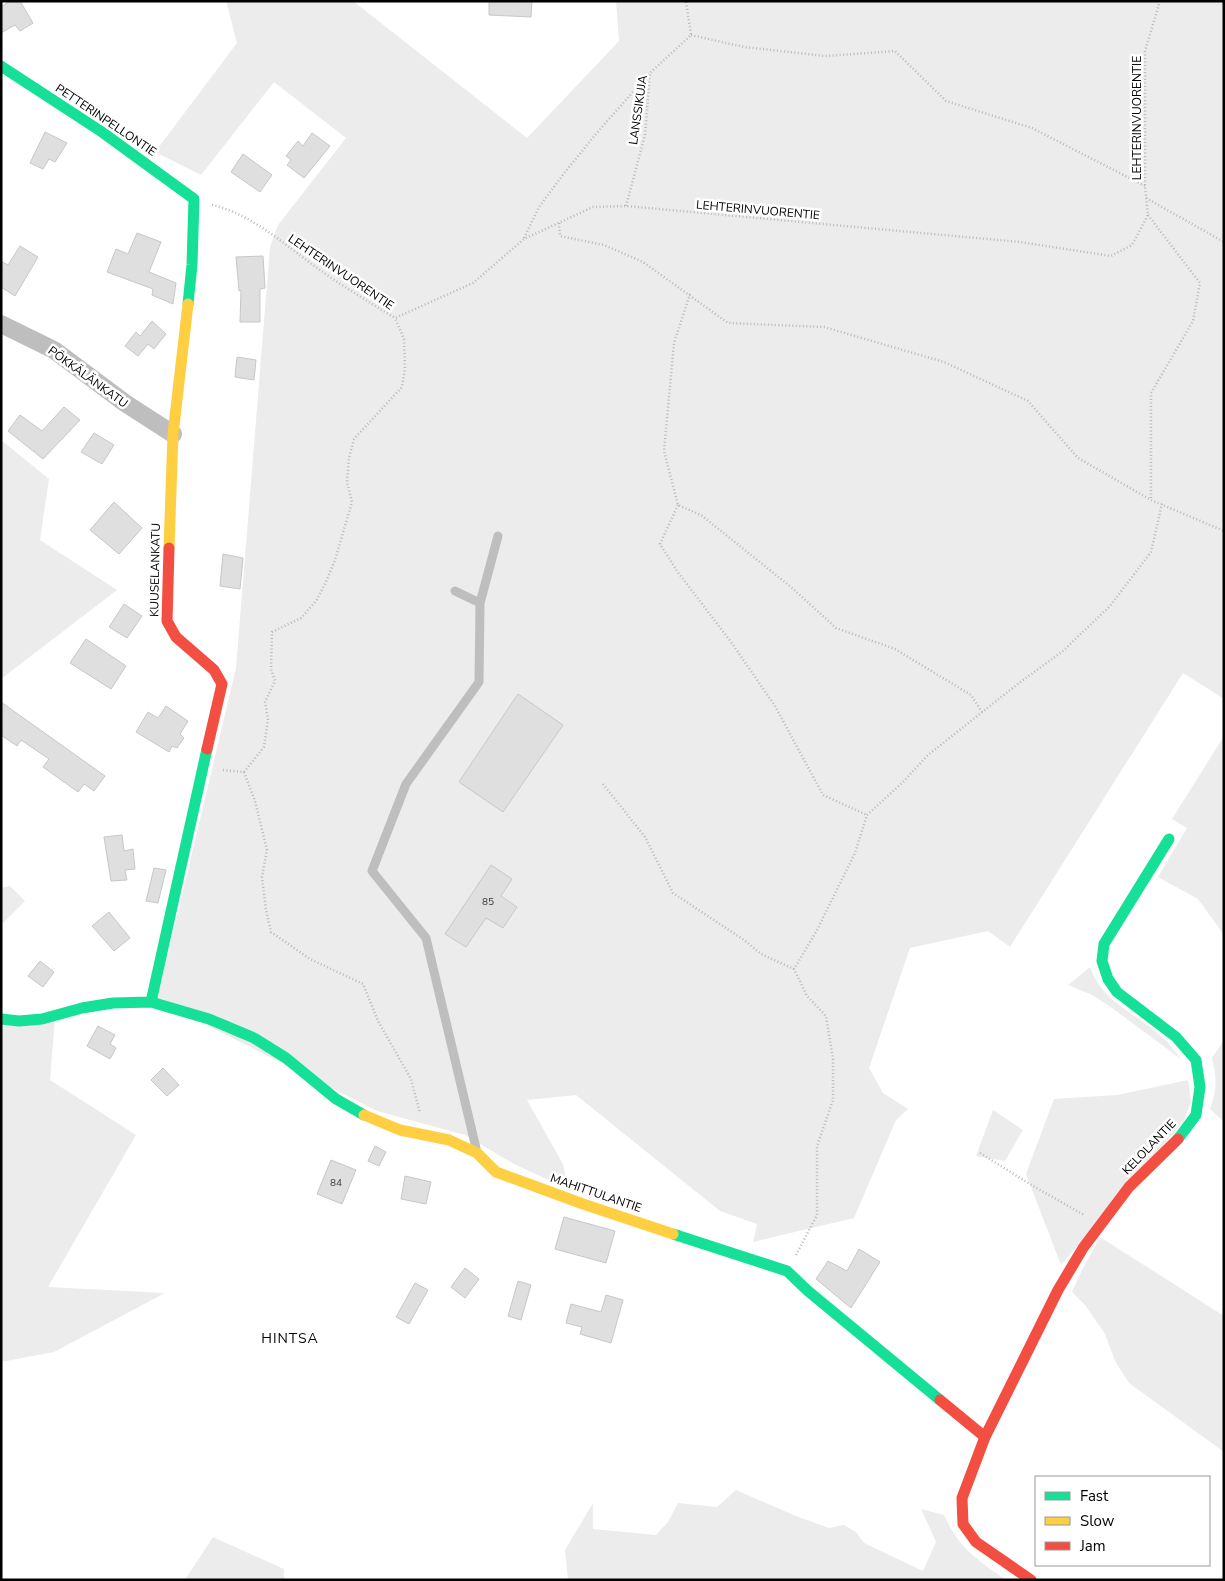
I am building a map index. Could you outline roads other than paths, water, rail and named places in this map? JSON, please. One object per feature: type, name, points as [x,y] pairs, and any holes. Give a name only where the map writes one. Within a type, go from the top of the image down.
[{"type":"street","name":"PETTERINPELLONTIE","points":[[1,66],[102,132],[194,199]]},
{"type":"street","name":"KUUSELANKATU","points":[[151,1002],[222,684],[214,670],[177,642],[167,622],[173,434],[192,265],[194,199]]},
{"type":"street","name":"PÖKKÄLÄNKATU","points":[[1,324],[54,350],[125,403],[173,434]]},
{"type":"street","name":"KELOLANTIE","points":[[985,1437],[1058,1290],[1083,1248],[1129,1187],[1178,1138],[1196,1115],[1200,1087],[1196,1060],[1176,1037],[1117,992],[1108,979],[1102,962],[1104,944],[1169,839]]},
{"type":"street","name":"MAHITTULANTIE","points":[[1,1019],[18,1021],[42,1019],[82,1008],[151,1002],[209,1019],[254,1038],[286,1058],[336,1099],[356,1112],[400,1130],[449,1140],[477,1153],[496,1172],[582,1204],[788,1271],[808,1291],[985,1437]]},
{"type":"street","points":[[985,1437],[962,1498],[963,1524],[976,1542],[1031,1580]]},
{"type":"lane","points":[[477,1153],[426,938],[372,871],[406,784],[479,682],[480,603],[498,536]]},
{"type":"lane","points":[[455,591],[480,603]]},
{"type":"district","name":"HINTSA","points":[[290,1338]]}]
